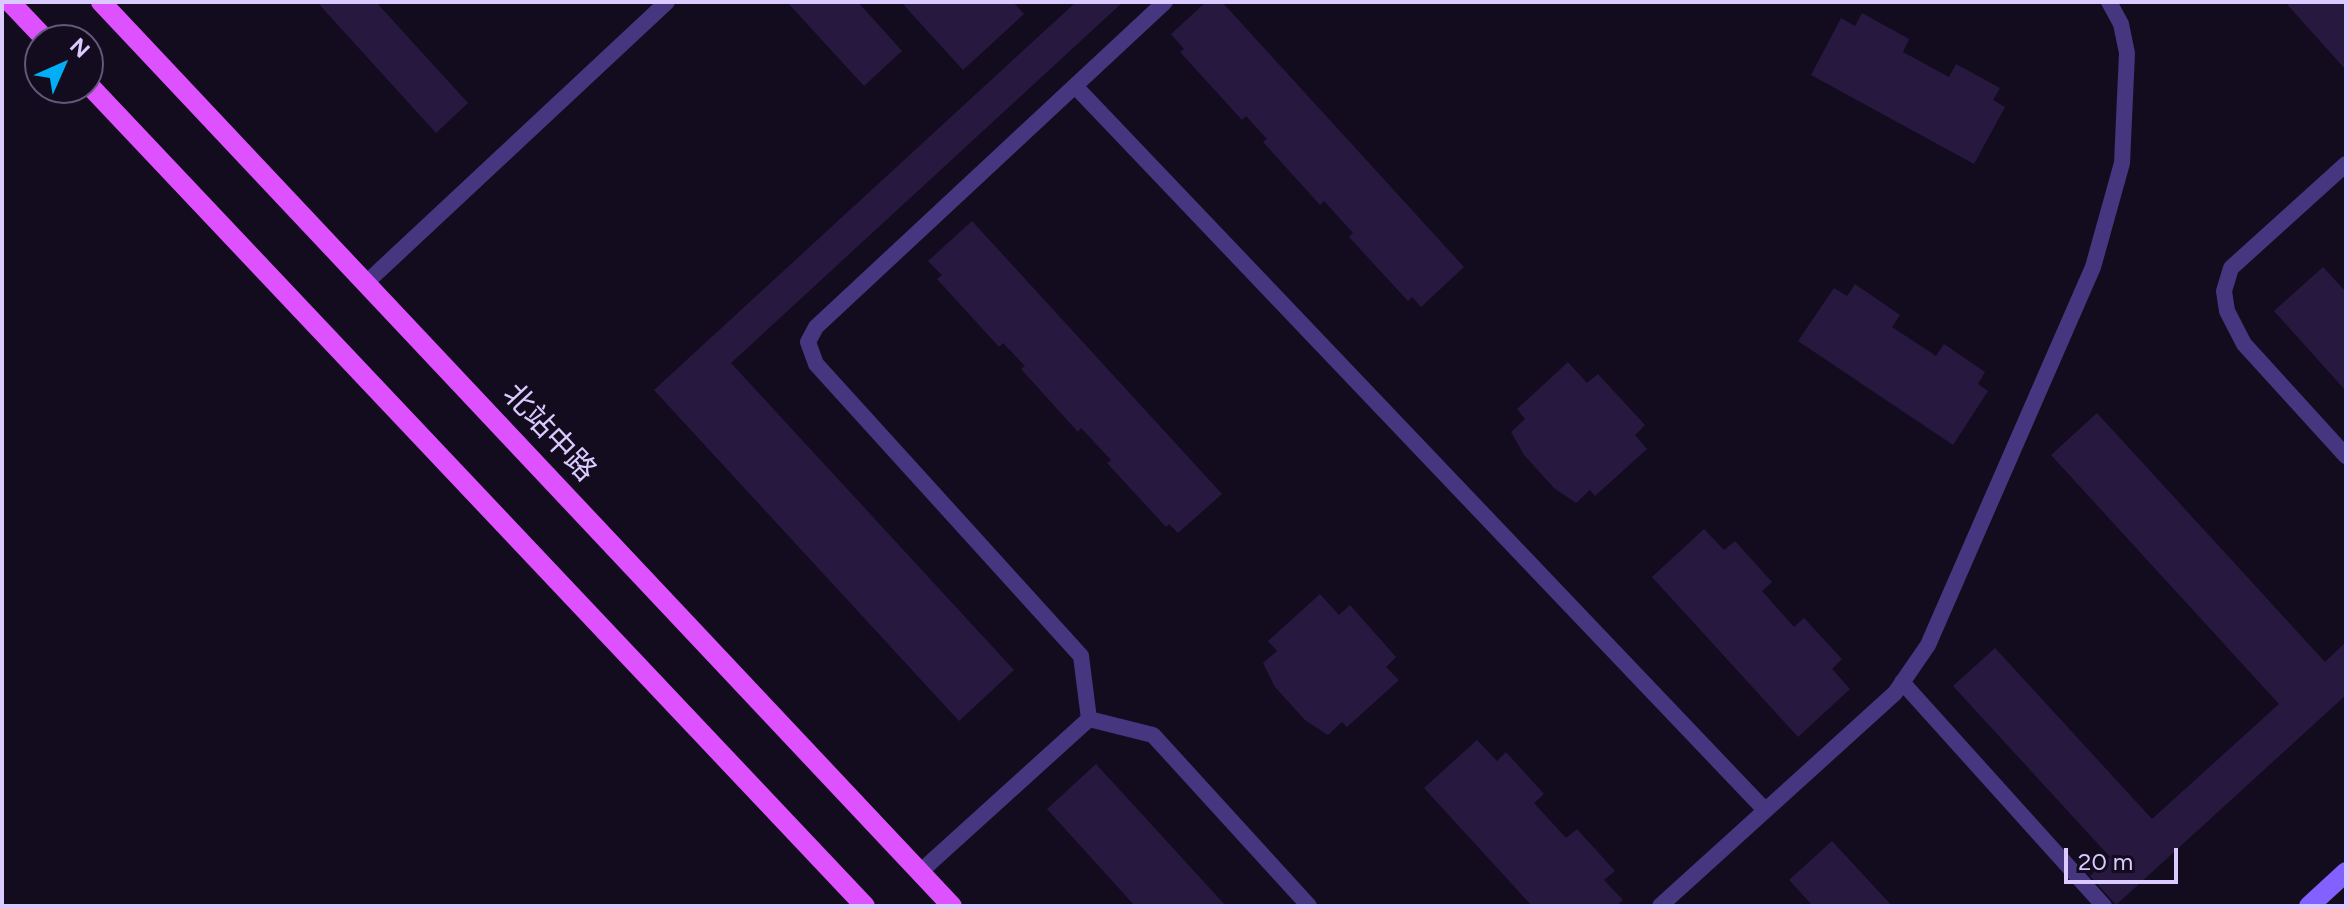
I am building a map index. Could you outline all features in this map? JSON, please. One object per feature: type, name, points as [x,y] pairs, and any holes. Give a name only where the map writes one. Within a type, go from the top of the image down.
[{"type":"main road","points":[[10,2],[31,24]]},
{"type":"main road","name":"北站中路","points":[[101,2],[952,906]]},
{"type":"main road","points":[[104,101],[865,906]]},
{"type":"main road","points":[[2309,906],[2346,872]]},
{"type":"lane","points":[[366,283],[667,2]]},
{"type":"lane","points":[[1089,719],[1081,656],[816,364],[808,342],[816,327],[1165,2]]},
{"type":"lane","points":[[1660,906],[1895,693],[1928,645],[2093,267],[2122,163],[2127,53],[2121,24],[2109,2]]},
{"type":"lane","points":[[1075,86],[1765,810]]},
{"type":"lane","points":[[2346,164],[2231,268],[2224,291],[2227,311],[2244,344],[2346,456]]},
{"type":"lane","points":[[1902,682],[2104,906]]},
{"type":"lane","points":[[920,872],[1089,719]]},
{"type":"lane","points":[[1089,719],[1153,735],[1309,906]]},
{"type":"building","points":[[317,2],[376,2],[468,103],[436,133]]},
{"type":"building","points":[[787,2],[858,2],[902,51],[864,86]]},
{"type":"building","points":[[901,2],[1013,2],[1024,14],[963,70]]},
{"type":"building","points":[[1076,2],[1123,2],[731,363],[1014,670],[959,721],[654,390]]},
{"type":"building","points":[[1206,2],[1222,2],[1464,267],[1421,307],[1412,297],[1408,301],[1349,237],[1353,233],[1324,201],[1320,205],[1263,142],[1267,139],[1246,116],[1242,120],[1180,52],[1184,49],[1171,34]]},
{"type":"building","points":[[2285,2],[2346,2],[2346,70]]},
{"type":"building","points":[[1862,13],[1909,39],[1903,52],[1949,77],[1956,64],[2000,88],[1993,100],[2005,107],[1974,164],[1811,75],[1841,18],[1855,26]]},
{"type":"building","points":[[972,221],[1222,494],[1178,533],[1169,524],[1166,527],[1107,463],[1111,460],[1081,428],[1078,432],[1021,369],[1025,366],[1003,343],[999,347],[937,279],[942,275],[928,261]]},
{"type":"building","points":[[2323,267],[2346,292],[2346,391],[2274,311]]},
{"type":"building","points":[[1855,284],[1900,315],[1892,327],[1936,356],[1944,344],[1985,372],[1978,384],[1988,391],[1953,445],[1798,341],[1834,288],[1847,296]]},
{"type":"building","points":[[1568,362],[1587,383],[1598,374],[1645,425],[1635,435],[1647,449],[1595,496],[1590,490],[1576,503],[1554,488],[1524,455],[1511,432],[1525,419],[1517,409]]},
{"type":"building","points":[[2097,413],[2325,662],[2346,642],[2346,695],[2116,905],[2090,876],[2110,857],[1953,686],[1995,648],[2152,819],[2279,704],[2051,455]]},
{"type":"building","points":[[1704,529],[1724,550],[1735,541],[1772,582],[1762,591],[1794,627],[1804,618],[1842,659],[1832,669],[1850,689],[1798,737],[1652,577]]},
{"type":"building","points":[[1320,594],[1339,615],[1350,605],[1396,657],[1386,667],[1399,680],[1347,727],[1342,722],[1328,735],[1305,720],[1275,687],[1263,663],[1277,651],[1268,641]]},
{"type":"building","points":[[1477,740],[1497,761],[1506,752],[1544,794],[1534,803],[1566,838],[1577,829],[1615,871],[1604,880],[1623,900],[1616,906],[1532,906],[1424,788]]},
{"type":"building","points":[[1096,764],[1226,906],[1135,906],[1047,809]]},
{"type":"building","points":[[1832,841],[1892,906],[1813,906],[1789,880]]}]
